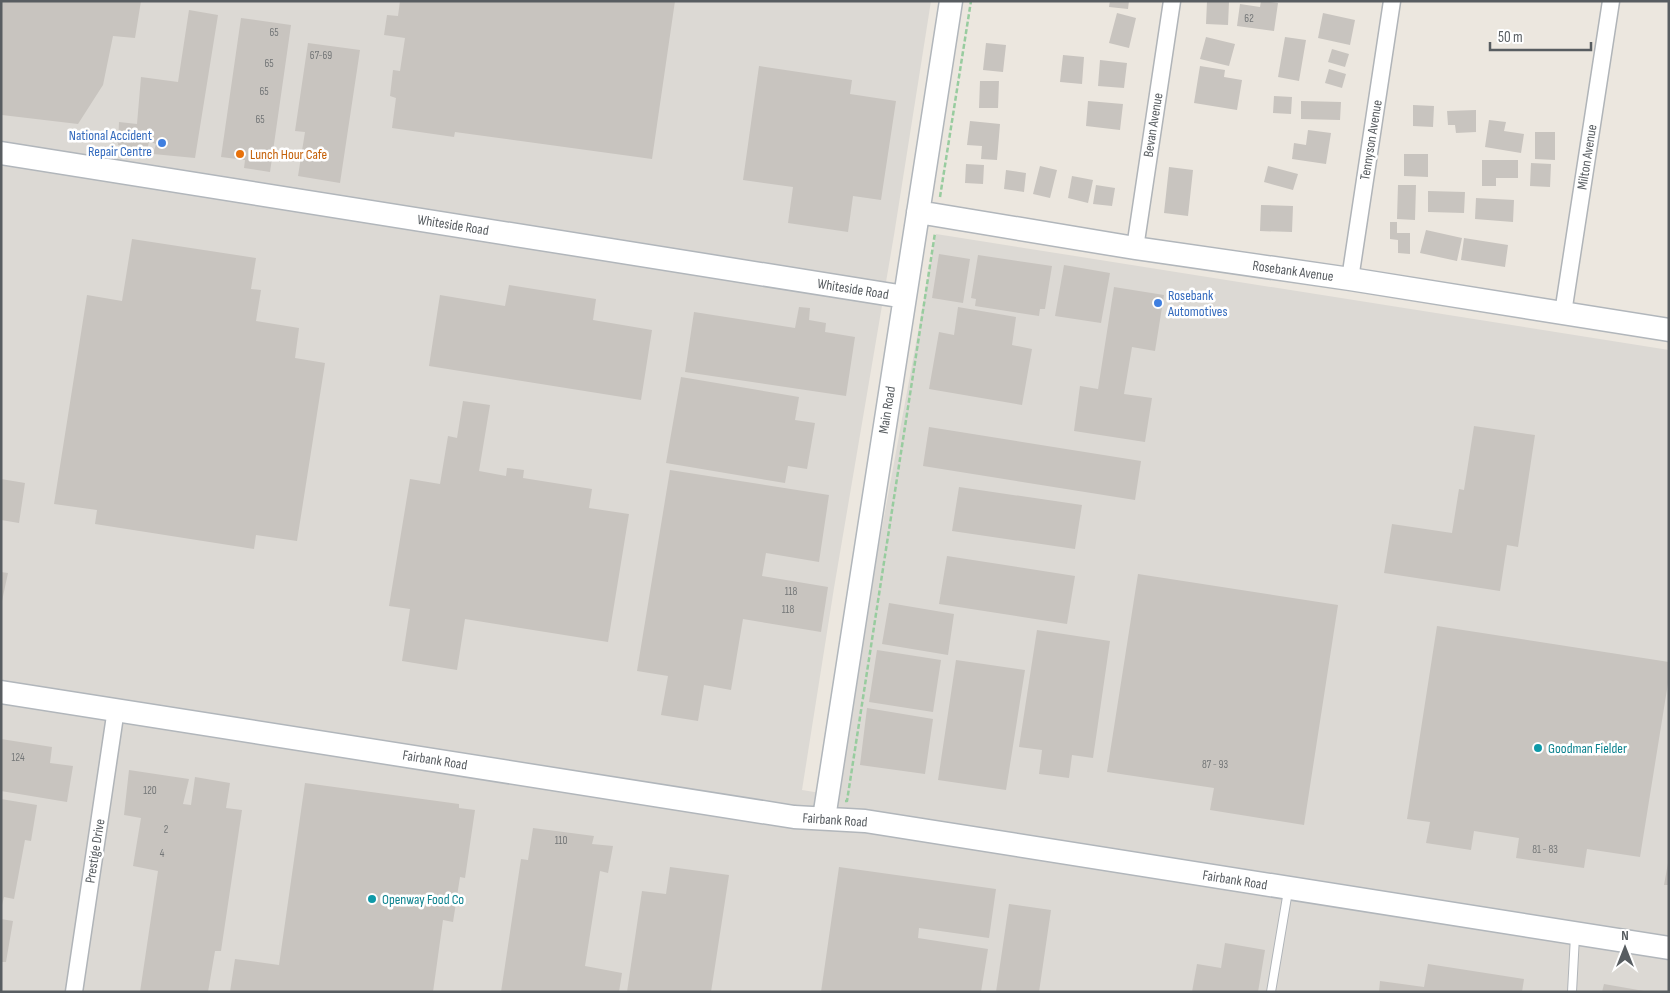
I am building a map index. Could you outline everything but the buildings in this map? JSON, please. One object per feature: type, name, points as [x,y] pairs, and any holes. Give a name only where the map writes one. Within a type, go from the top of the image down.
[{"type":"main road","name":"Main Road","points":[[825,810],[905,297],[928,213],[950,1]]},
{"type":"main road","name":"Whiteside Road","points":[[1,153],[905,297]]},
{"type":"main road","name":"Rosebank Avenue","points":[[928,213],[1135,248],[1350,279],[1669,330]]},
{"type":"main road","name":"Fairbank Road","points":[[1,692],[784,815],[825,810],[865,821],[1669,948]]},
{"type":"street","name":"Bevan Avenue","points":[[1135,248],[1172,1]]},
{"type":"street","name":"Tennyson Avenue","points":[[1350,279],[1392,1]]},
{"type":"street","name":"Milton Avenue","points":[[1563,313],[1611,1]]},
{"type":"street","name":"Prestige Drive","points":[[74,992],[116,709]]},
{"type":"lane","points":[[1271,992],[1288,889]]},
{"type":"lane","points":[[1572,992],[1576,933]]},
{"type":"lane","points":[[1572,980],[1579,992]]},
{"type":"path","points":[[825,810],[847,801],[928,213],[971,1]]},
{"type":"shaded area","points":[[1,1],[931,1],[802,790],[833,795],[936,234],[1669,350],[1669,992],[1,992]]},
{"type":"place","name":"National Accident Repair Centre","points":[[162,143]]},
{"type":"place","name":"Lunch Hour Cafe","points":[[240,154]]},
{"type":"place","name":"Rosebank Automotives","points":[[1158,303]]},
{"type":"place","name":"Goodman Fielder","points":[[1538,748]]},
{"type":"place","name":"Openway Food Co","points":[[372,899]]}]
